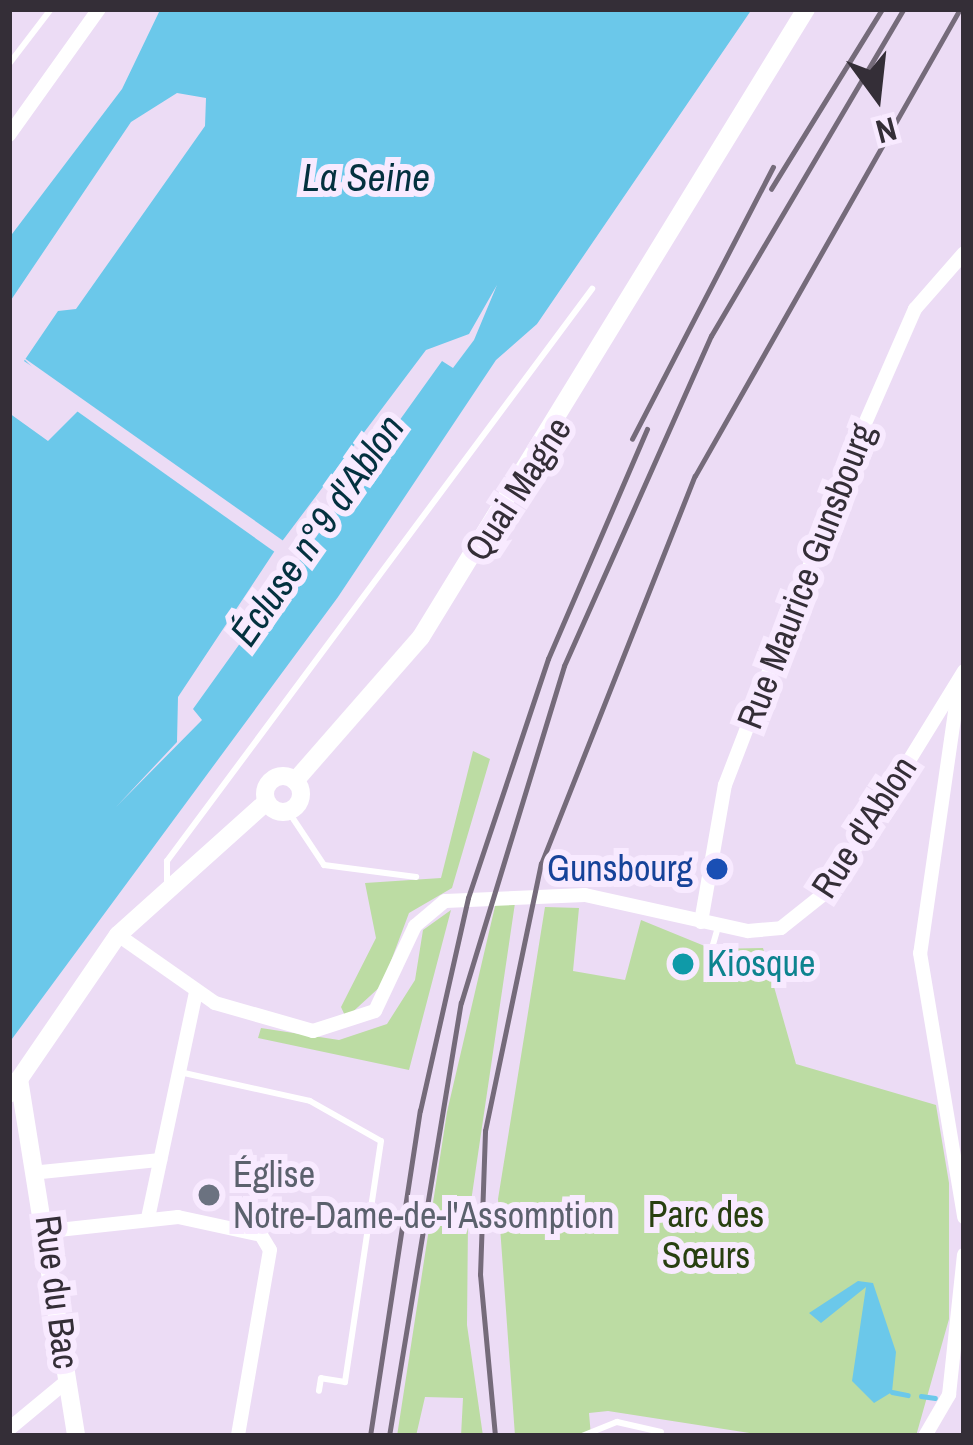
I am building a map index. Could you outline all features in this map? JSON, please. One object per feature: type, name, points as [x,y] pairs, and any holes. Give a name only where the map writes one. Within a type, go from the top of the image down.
[{"type":"main road","name":"Quai Magne","points":[[266,802],[270,781],[295,781],[398,671],[711,174],[806,9]]},
{"type":"main road","points":[[14,1086],[118,935],[167,881],[266,802],[287,811],[301,795],[295,781]]},
{"type":"main road","name":"Rue du Bac","points":[[14,1086],[41,1172],[76,1436]]},
{"type":"street","points":[[9,134],[99,9]]},
{"type":"street","name":"Rue Maurice Gunsbourg","points":[[701,922],[725,785],[855,449],[915,309],[964,253]]},
{"type":"street","points":[[962,675],[920,953],[964,1217]]},
{"type":"street","name":"Rue d'Ablon","points":[[196,992],[284,1027],[349,1027],[390,995],[415,926],[445,901],[556,895],[769,931],[820,901],[962,675]]},
{"type":"street","points":[[118,935],[196,992],[184,1073],[148,1219]]},
{"type":"street","points":[[41,1172],[160,1160]]},
{"type":"street","points":[[49,1231],[148,1219],[261,1235],[269,1250],[238,1436]]},
{"type":"street","points":[[926,1436],[950,1395],[964,1256]]},
{"type":"street","points":[[9,1430],[68,1380]]},
{"type":"street","points":[[950,1395],[964,1406]]},
{"type":"lane","points":[[9,64],[51,9]]},
{"type":"lane","points":[[167,881],[167,861],[592,289]]},
{"type":"lane","points":[[287,811],[324,865],[416,877]]},
{"type":"lane","points":[[708,962],[718,926]]},
{"type":"lane","points":[[184,1073],[310,1101],[381,1141],[345,1382],[321,1378],[319,1391]]},
{"type":"lane","points":[[582,1436],[617,1422],[661,1432]]},
{"type":"green space","points":[[473,751],[490,759],[452,888],[409,913],[382,985],[346,1018],[341,1007],[376,938],[365,883],[441,878]]},
{"type":"green space","points":[[496,902],[515,903],[468,1222],[467,1325],[483,1436],[461,1436],[463,1398],[425,1397],[416,1436],[397,1436],[447,1112]]},
{"type":"green space","name":"Parc des Sœurs","points":[[545,907],[579,908],[573,971],[625,980],[641,920],[712,949],[763,948],[796,1064],[936,1105],[949,1183],[949,1319],[916,1436],[769,1436],[608,1411],[589,1413],[591,1436],[515,1436],[498,1199]]},
{"type":"green space","points":[[451,910],[409,1070],[258,1038],[261,1028],[339,1040],[387,1024],[415,980],[423,930]]},
{"type":"water","name":"La Seine","points":[[752,9],[537,324],[496,360],[338,597],[9,1043],[9,413],[48,441],[86,403],[24,361],[58,311],[76,309],[205,126],[206,98],[177,93],[131,122],[9,303],[9,238],[122,89],[159,12]],"holes":[[[497,285],[474,340],[453,368],[442,361],[193,709],[202,720],[116,807],[177,742],[178,697],[274,552],[426,350],[469,334]]]},
{"type":"water","points":[[858,1281],[873,1283],[896,1352],[892,1392],[874,1403],[852,1381],[866,1287],[821,1323],[809,1313]]},
{"type":"pier","points":[[20,355],[292,547],[279,555],[74,409]]},
{"type":"waterway","points":[[892,1392],[908,1395]]},
{"type":"waterway","points":[[921,1396],[935,1398]]},
{"type":"railway","points":[[771,189],[882,9]]},
{"type":"railway","points":[[389,1436],[461,1003],[564,666],[711,336],[904,9]]},
{"type":"railway","points":[[495,1436],[480,1275],[485,1131],[541,864],[695,476],[960,9]]},
{"type":"railway","points":[[632,439],[773,167]]},
{"type":"railway","points":[[370,1436],[420,1111],[468,898],[548,659],[647,429]]},
{"type":"place","name":"Gunsbourg","points":[[717,869]]},
{"type":"place","name":"Kiosque","points":[[683,964]]},
{"type":"place","name":"Église Notre-Dame-de-l'Assomption","points":[[209,1195]]},
{"type":"water label","name":"Écluse n°9 d'Ablon","points":[[317,530]]}]
